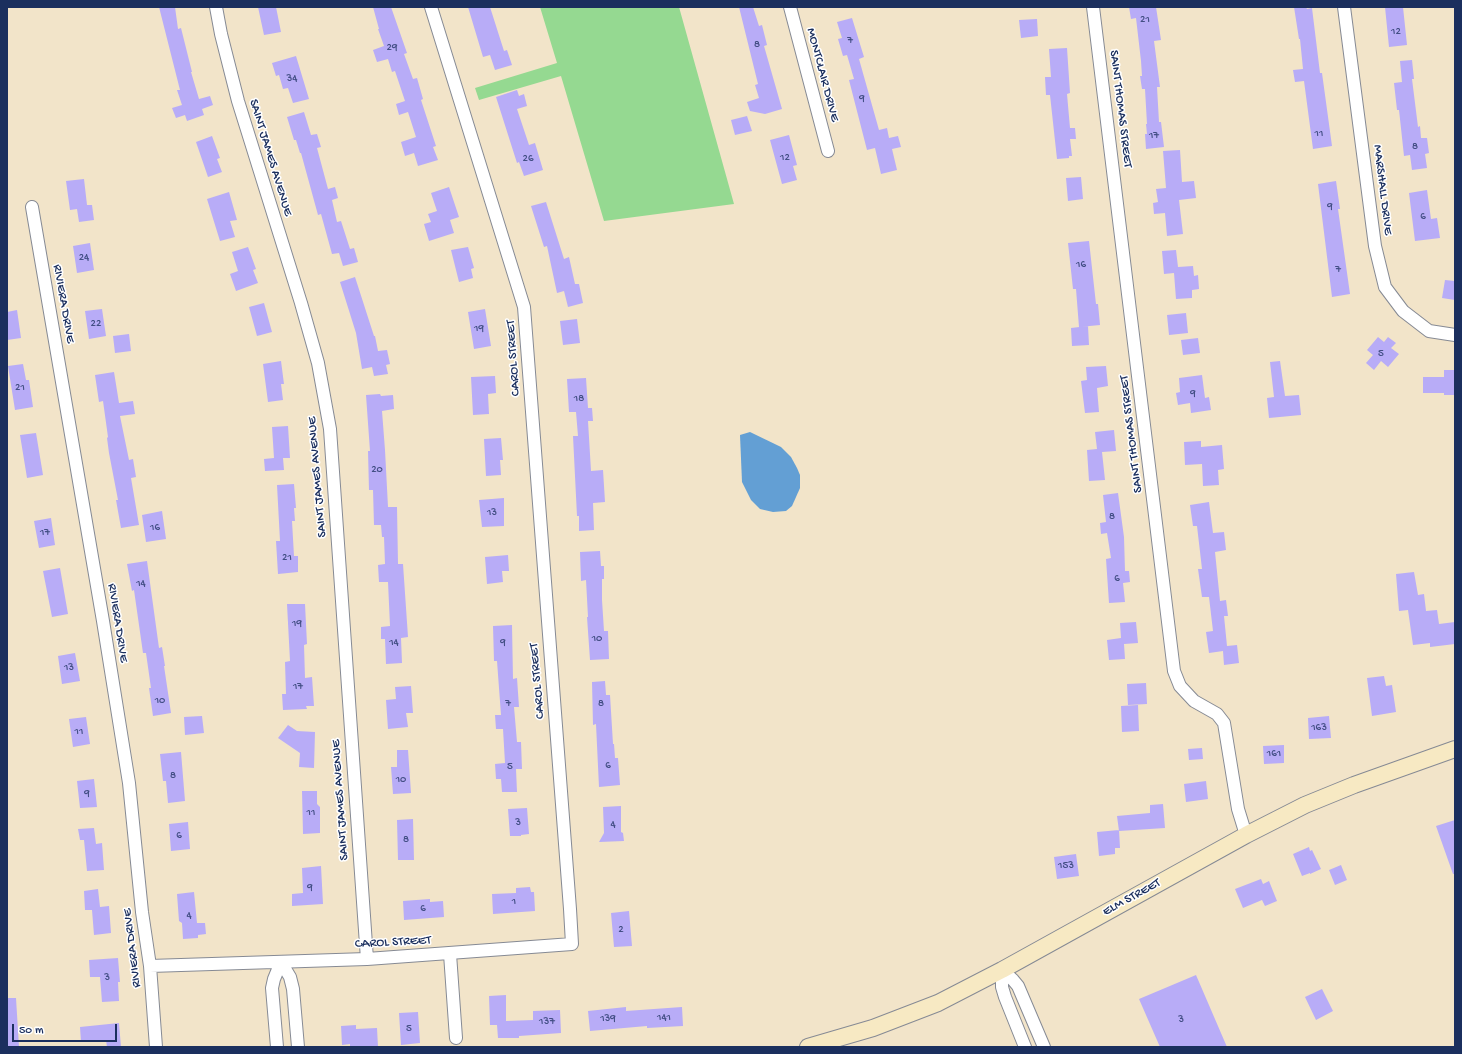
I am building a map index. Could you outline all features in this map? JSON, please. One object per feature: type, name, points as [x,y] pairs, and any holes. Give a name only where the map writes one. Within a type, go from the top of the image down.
[{"type":"main road","name":"ELM STREET","points":[[808,1047],[859,1032],[911,1014],[972,986],[1246,835],[1310,802],[1455,749]]},
{"type":"street","name":"SAINT JAMES AVENUE","points":[[216,7],[221,34],[238,101],[301,303],[318,363],[330,429],[367,959]]},
{"type":"street","name":"CAROL STREET","points":[[150,966],[367,959],[572,944],[524,307],[431,7]]},
{"type":"street","name":"MONTCLAIR DRIVE","points":[[790,7],[828,151]]},
{"type":"street","name":"SAINT THOMAS STREET","points":[[1093,7],[1174,671],[1180,686],[1194,701],[1217,714],[1224,723],[1238,809],[1246,835]]},
{"type":"street","name":"MARSHALL DRIVE","points":[[1344,7],[1375,246],[1385,287],[1403,311],[1429,331],[1455,335]]},
{"type":"street","name":"RIVIERA DRIVE","points":[[32,207],[102,613],[126,768],[142,912],[150,966],[156,1047]]},
{"type":"street","points":[[450,954],[456,1038]]},
{"type":"street","points":[[277,1047],[272,988],[281,962]]},
{"type":"street","points":[[281,962],[292,983],[298,1047]]},
{"type":"street","points":[[1002,970],[1002,987],[1004,997],[1025,1047]]},
{"type":"street","points":[[1002,970],[1018,986],[1044,1047]]},
{"type":"green space","points":[[540,7],[679,7],[734,204],[604,221],[561,76],[479,100],[475,88],[557,63]]},
{"type":"water","points":[[750,432],[781,447],[791,457],[797,468],[800,475],[800,488],[792,506],[786,511],[773,512],[760,509],[751,500],[742,482],[740,435]]},
{"type":"building","points":[[159,7],[175,7],[178,29],[181,28],[199,99],[210,96],[213,105],[202,109],[204,115],[187,121],[185,115],[176,118],[172,108],[182,105],[177,90],[180,90]]},
{"type":"building","points":[[258,7],[276,7],[281,32],[264,35]]},
{"type":"building","points":[[373,7],[391,7],[407,53],[404,54],[413,79],[417,78],[423,99],[421,100],[436,146],[433,147],[438,160],[418,166],[414,153],[405,156],[401,142],[416,137],[408,112],[399,115],[396,104],[405,101],[395,71],[392,72],[388,59],[377,62],[373,50],[384,46]]},
{"type":"building","points":[[468,7],[490,7],[504,51],[507,50],[512,65],[495,70],[490,55],[483,57]]},
{"type":"building","points":[[739,7],[753,7],[759,26],[762,25],[767,45],[764,46],[782,109],[765,114],[750,111],[747,102],[759,98],[755,85],[758,84]]},
{"type":"building","points":[[1129,7],[1156,7],[1161,40],[1154,41],[1160,87],[1157,87],[1159,122],[1161,122],[1164,147],[1146,149],[1145,134],[1147,134],[1147,124],[1145,89],[1142,89],[1140,76],[1142,76],[1141,61],[1136,18],[1131,19]]},
{"type":"building","points":[[1294,7],[1306,7],[1307,9],[1312,8],[1320,73],[1322,73],[1332,146],[1313,149],[1304,81],[1295,82],[1293,70],[1303,69],[1300,39]]},
{"type":"building","points":[[1385,7],[1403,7],[1407,45],[1389,47]]},
{"type":"building","points":[[852,18],[864,57],[859,59],[879,130],[887,128],[889,138],[898,136],[901,147],[892,149],[897,170],[881,174],[875,148],[867,150],[849,80],[854,79],[847,55],[843,56],[838,39],[842,38],[837,22]]},
{"type":"building","points":[[1037,19],[1038,36],[1021,38],[1019,20]]},
{"type":"building","points":[[1067,48],[1070,93],[1067,94],[1070,128],[1075,128],[1076,139],[1070,139],[1072,156],[1069,156],[1069,158],[1057,159],[1050,95],[1046,95],[1045,77],[1051,77],[1049,49]]},
{"type":"building","points":[[296,56],[309,99],[293,103],[288,88],[283,89],[279,75],[276,76],[272,63]]},
{"type":"building","points":[[1412,60],[1414,79],[1412,79],[1418,127],[1420,126],[1421,138],[1427,138],[1429,153],[1425,154],[1427,168],[1412,170],[1410,155],[1404,156],[1399,110],[1397,110],[1394,83],[1402,82],[1400,61]]},
{"type":"building","points":[[517,90],[519,96],[524,94],[527,106],[517,109],[529,145],[535,143],[543,170],[524,176],[519,162],[517,163],[496,97]]},
{"type":"building","points":[[304,112],[311,135],[317,134],[321,147],[317,148],[328,189],[335,187],[338,198],[332,200],[337,222],[341,221],[350,249],[354,248],[358,262],[343,266],[339,253],[332,254],[321,214],[318,215],[301,153],[296,140],[294,140],[287,117]]},
{"type":"building","points":[[747,116],[752,131],[735,135],[731,120]]},
{"type":"building","points":[[789,135],[797,165],[793,166],[797,180],[782,184],[770,140]]},
{"type":"building","points":[[212,136],[220,158],[217,159],[222,172],[208,177],[196,142]]},
{"type":"building","points":[[1180,150],[1182,182],[1194,181],[1196,198],[1179,200],[1183,234],[1167,236],[1165,213],[1154,214],[1153,203],[1158,202],[1156,189],[1166,188],[1163,151]]},
{"type":"building","points":[[1081,177],[1083,199],[1068,201],[1066,178]]},
{"type":"building","points":[[84,179],[87,205],[92,205],[94,220],[79,222],[77,209],[70,210],[66,181]]},
{"type":"building","points":[[1336,181],[1340,209],[1338,209],[1350,294],[1332,297],[1318,184]]},
{"type":"building","points":[[449,187],[459,217],[450,220],[454,233],[429,241],[424,224],[431,222],[428,214],[437,211],[431,193]]},
{"type":"building","points":[[1427,190],[1431,219],[1437,218],[1440,238],[1415,241],[1409,193]]},
{"type":"building","points":[[229,192],[237,220],[230,221],[235,237],[220,241],[207,199]]},
{"type":"building","points":[[546,202],[564,259],[569,257],[575,284],[579,284],[583,303],[568,307],[564,291],[557,293],[547,246],[544,247],[531,206]]},
{"type":"building","points":[[1089,241],[1096,304],[1098,304],[1100,325],[1079,327],[1076,289],[1073,289],[1068,243]]},
{"type":"building","points":[[90,243],[94,270],[77,273],[73,246]]},
{"type":"building","points":[[248,247],[256,269],[253,270],[258,283],[236,291],[230,274],[238,271],[232,252]]},
{"type":"building","points":[[468,247],[474,268],[471,269],[473,278],[459,282],[451,250]]},
{"type":"building","points":[[1176,250],[1178,267],[1193,266],[1194,276],[1198,275],[1199,289],[1192,290],[1192,298],[1176,299],[1174,273],[1164,274],[1162,251]]},
{"type":"building","points":[[355,277],[375,336],[378,351],[387,350],[390,364],[386,365],[388,374],[374,376],[372,367],[362,369],[356,333],[340,282]]},
{"type":"building","points":[[1445,280],[1455,281],[1455,300],[1442,298]]},
{"type":"building","points":[[264,303],[272,332],[257,336],[249,307]]},
{"type":"building","points":[[102,309],[106,336],[89,339],[85,311]]},
{"type":"building","points":[[485,309],[491,346],[474,349],[468,312]]},
{"type":"building","points":[[17,310],[21,338],[7,340],[7,312]]},
{"type":"building","points":[[1186,313],[1188,333],[1169,335],[1167,315]]},
{"type":"building","points":[[577,319],[580,343],[563,345],[560,321]]},
{"type":"building","points":[[1088,326],[1089,345],[1072,346],[1071,328]]},
{"type":"building","points":[[129,334],[131,351],[115,353],[113,336]]},
{"type":"building","points":[[1378,337],[1384,342],[1388,337],[1396,343],[1391,348],[1399,354],[1388,367],[1381,361],[1374,370],[1366,363],[1373,355],[1367,350]]},
{"type":"building","points":[[1198,338],[1200,353],[1183,355],[1181,340]]},
{"type":"building","points":[[281,361],[284,384],[281,384],[283,400],[268,402],[263,364]]},
{"type":"building","points":[[1280,361],[1285,396],[1299,395],[1301,415],[1269,418],[1267,398],[1274,397],[1270,362]]},
{"type":"building","points":[[23,364],[26,380],[29,380],[33,407],[15,410],[8,366]]},
{"type":"building","points":[[1106,366],[1108,386],[1097,388],[1099,412],[1085,413],[1081,381],[1087,380],[1086,367]]},
{"type":"building","points":[[1444,370],[1455,370],[1455,395],[1444,395],[1444,393],[1423,393],[1423,377],[1444,377]]},
{"type":"building","points":[[114,372],[119,403],[133,401],[135,414],[120,416],[129,460],[133,459],[136,477],[131,478],[139,525],[121,528],[116,500],[118,500],[109,453],[103,401],[99,402],[95,375]]},
{"type":"building","points":[[1202,375],[1205,398],[1209,397],[1211,410],[1191,413],[1190,403],[1178,405],[1176,393],[1180,392],[1179,378]]},
{"type":"building","points":[[495,376],[496,393],[488,394],[489,414],[473,415],[471,377]]},
{"type":"building","points":[[586,378],[588,408],[592,408],[593,421],[588,421],[591,471],[603,470],[605,502],[593,503],[594,530],[579,531],[573,436],[578,436],[576,412],[569,412],[567,379]]},
{"type":"building","points":[[380,394],[381,396],[393,395],[394,409],[382,411],[388,507],[397,507],[398,564],[403,564],[408,637],[401,638],[402,663],[386,664],[385,639],[381,639],[381,627],[390,626],[388,582],[379,582],[378,565],[385,564],[384,537],[382,537],[381,525],[374,525],[373,490],[369,490],[368,451],[370,451],[366,395]]},
{"type":"building","points":[[288,426],[290,458],[283,458],[284,470],[265,471],[264,459],[274,458],[272,427]]},
{"type":"building","points":[[1114,430],[1116,451],[1102,452],[1105,480],[1089,481],[1087,450],[1097,449],[1095,432]]},
{"type":"building","points":[[36,433],[43,475],[27,478],[20,435]]},
{"type":"building","points":[[501,438],[503,460],[500,460],[501,475],[486,476],[484,439]]},
{"type":"building","points":[[1201,441],[1201,447],[1222,445],[1224,469],[1218,470],[1219,485],[1203,486],[1202,464],[1185,465],[1184,442]]},
{"type":"building","points":[[294,484],[296,508],[294,508],[295,521],[292,521],[294,556],[298,556],[298,572],[278,574],[276,541],[280,541],[277,485]]},
{"type":"building","points":[[1118,493],[1124,537],[1125,571],[1129,571],[1130,582],[1123,583],[1125,602],[1109,603],[1106,559],[1111,558],[1107,533],[1101,534],[1100,523],[1106,522],[1103,495]]},
{"type":"building","points":[[504,498],[504,526],[482,527],[479,500]]},
{"type":"building","points":[[1209,502],[1213,533],[1224,532],[1226,550],[1215,552],[1220,601],[1226,600],[1228,616],[1224,616],[1227,646],[1237,645],[1239,663],[1224,665],[1223,651],[1209,653],[1206,632],[1213,631],[1209,597],[1202,597],[1198,569],[1202,569],[1197,526],[1193,526],[1190,505]]},
{"type":"building","points":[[162,511],[166,539],[146,542],[142,515]]},
{"type":"building","points":[[51,518],[55,545],[39,548],[34,521]]},
{"type":"building","points":[[600,551],[601,566],[604,566],[604,579],[602,579],[602,600],[604,631],[608,631],[609,659],[590,660],[586,580],[581,581],[580,552]]},
{"type":"building","points":[[508,555],[509,571],[502,571],[503,582],[487,584],[485,557]]},
{"type":"building","points":[[147,561],[159,648],[162,647],[171,713],[153,716],[146,653],[143,653],[134,590],[132,591],[127,564]]},
{"type":"building","points":[[60,568],[68,614],[52,617],[43,571]]},
{"type":"building","points":[[1414,572],[1418,595],[1424,594],[1426,611],[1437,610],[1439,624],[1455,622],[1455,644],[1430,647],[1430,643],[1413,645],[1408,610],[1399,611],[1396,574]]},
{"type":"building","points":[[287,604],[305,604],[307,644],[304,645],[305,678],[312,677],[314,706],[306,706],[307,709],[283,710],[282,694],[286,694],[285,662],[290,661]]},
{"type":"building","points":[[1136,622],[1138,643],[1124,644],[1125,659],[1109,660],[1107,640],[1121,638],[1120,623]]},
{"type":"building","points":[[512,625],[513,679],[517,678],[519,707],[514,707],[517,742],[521,742],[522,769],[516,769],[517,792],[502,792],[501,779],[496,779],[495,764],[505,763],[503,729],[496,729],[495,715],[501,715],[497,661],[494,661],[493,626]]},
{"type":"building","points":[[75,653],[80,681],[62,684],[58,656]]},
{"type":"building","points":[[1384,676],[1386,686],[1392,685],[1396,712],[1372,716],[1367,678]]},
{"type":"building","points":[[605,681],[606,695],[610,695],[613,744],[615,758],[618,758],[620,785],[599,787],[596,724],[593,725],[592,682]]},
{"type":"building","points":[[1146,683],[1147,704],[1128,705],[1127,684]]},
{"type":"building","points":[[411,686],[413,713],[406,713],[408,727],[388,729],[386,700],[396,699],[395,687]]},
{"type":"building","points":[[1138,705],[1139,731],[1122,732],[1121,706]]},
{"type":"building","points":[[202,716],[204,733],[185,735],[184,717]]},
{"type":"building","points":[[1329,716],[1331,738],[1309,739],[1308,718]]},
{"type":"building","points":[[86,717],[90,744],[73,747],[69,719]]},
{"type":"building","points":[[288,725],[297,731],[315,732],[314,768],[299,767],[300,753],[278,738]]},
{"type":"building","points":[[1284,745],[1284,763],[1264,764],[1263,746]]},
{"type":"building","points":[[1202,748],[1203,759],[1189,760],[1188,749]]},
{"type":"building","points":[[397,750],[408,750],[411,793],[393,794],[391,767],[397,767]]},
{"type":"building","points":[[181,752],[185,801],[168,803],[166,781],[163,781],[160,754]]},
{"type":"building","points":[[94,779],[97,807],[80,808],[77,781]]},
{"type":"building","points":[[1206,781],[1208,799],[1186,802],[1184,784]]},
{"type":"building","points":[[302,791],[317,791],[317,804],[320,807],[320,833],[303,834]]},
{"type":"building","points":[[1163,804],[1165,828],[1119,831],[1117,816],[1150,813],[1150,805]]},
{"type":"building","points":[[621,806],[621,832],[623,833],[624,841],[599,842],[604,833],[603,807]]},
{"type":"building","points":[[527,808],[529,834],[510,836],[508,809]]},
{"type":"building","points":[[413,819],[414,860],[398,860],[397,820]]},
{"type":"building","points":[[1455,820],[1455,874],[1453,874],[1436,826]]},
{"type":"building","points":[[188,822],[190,849],[171,851],[169,824]]},
{"type":"building","points":[[94,828],[96,844],[102,843],[104,870],[87,871],[84,840],[80,840],[78,829]]},
{"type":"building","points":[[1119,830],[1120,848],[1115,848],[1115,854],[1099,856],[1097,832]]},
{"type":"building","points":[[1309,847],[1321,869],[1302,876],[1293,854]]},
{"type":"building","points":[[1076,854],[1079,876],[1057,879],[1054,857]]},
{"type":"building","points":[[1341,865],[1347,880],[1335,885],[1329,870]]},
{"type":"building","points":[[321,866],[323,904],[292,906],[292,894],[303,893],[302,868]]},
{"type":"building","points":[[1261,879],[1263,884],[1269,881],[1277,901],[1265,906],[1262,900],[1243,908],[1235,889]]},
{"type":"building","points":[[530,887],[531,892],[534,892],[535,911],[493,914],[492,894],[516,893],[516,888]]},
{"type":"building","points":[[98,889],[100,907],[109,906],[111,933],[94,935],[92,910],[85,910],[84,891]]},
{"type":"building","points":[[194,892],[197,923],[205,923],[206,934],[198,935],[198,938],[183,939],[182,923],[179,921],[177,894]]},
{"type":"building","points":[[430,899],[430,902],[443,901],[444,917],[404,920],[403,901]]},
{"type":"building","points":[[629,911],[632,946],[614,947],[611,913]]},
{"type":"building","points":[[118,958],[120,982],[118,982],[119,1001],[102,1002],[100,977],[90,977],[89,960]]},
{"type":"building","points":[[1196,975],[1227,1047],[1160,1047],[1139,999]]},
{"type":"building","points":[[1322,989],[1333,1011],[1316,1020],[1305,997]]},
{"type":"building","points":[[506,995],[506,1021],[533,1020],[533,1011],[560,1010],[561,1033],[519,1036],[519,1038],[498,1038],[497,1025],[490,1025],[489,996]]},
{"type":"building","points":[[7,998],[16,998],[19,1047],[7,1047]]},
{"type":"building","points":[[626,1007],[626,1011],[682,1007],[683,1026],[647,1028],[647,1026],[590,1031],[588,1011]]},
{"type":"building","points":[[418,1012],[420,1043],[401,1045],[399,1013]]},
{"type":"building","points":[[119,1023],[121,1047],[107,1047],[106,1040],[81,1042],[80,1027]]},
{"type":"building","points":[[356,1025],[356,1029],[377,1028],[378,1047],[350,1047],[350,1044],[342,1045],[341,1026]]}]
